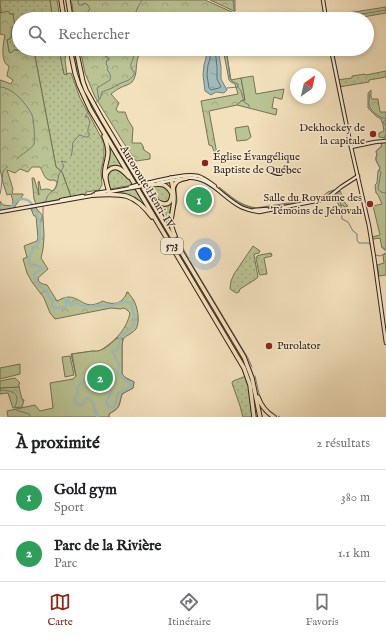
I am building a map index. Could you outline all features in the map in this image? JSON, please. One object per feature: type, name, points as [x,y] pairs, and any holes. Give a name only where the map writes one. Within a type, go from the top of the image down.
[{"type":"highway","points":[[61,0],[63,12]]},
{"type":"highway","points":[[68,0],[70,12]]},
{"type":"highway","name":"Autoroute Henri-IV","points":[[71,56],[78,85],[90,110],[153,213],[244,368],[250,385],[254,417]]},
{"type":"highway","name":"Autoroute Henri-IV","points":[[77,56],[86,90],[244,357],[252,378],[260,417]]},
{"type":"highway","points":[[90,110],[107,144],[108,155],[104,172],[108,192]]},
{"type":"highway","points":[[108,192],[106,177],[107,172],[113,168],[119,168],[128,177],[153,213]]},
{"type":"highway","points":[[132,169],[150,196],[158,203],[163,204],[172,198],[172,191],[175,184],[187,178]]},
{"type":"highway","points":[[170,180],[174,200],[170,216],[171,225],[174,235],[188,262]]},
{"type":"highway","points":[[148,184],[164,184],[172,191]]},
{"type":"highway","points":[[94,195],[123,195],[139,203],[152,216],[182,264]]},
{"type":"highway","points":[[244,357],[250,370],[260,404],[266,412],[274,417]]},
{"type":"main road","points":[[324,0],[325,12]]},
{"type":"main road","points":[[332,56],[351,147],[367,214],[386,343]]},
{"type":"main road","points":[[351,147],[386,140]]},
{"type":"main road","points":[[51,203],[191,176],[201,177],[239,205],[250,209],[259,210],[286,207]]},
{"type":"main road","points":[[170,180],[196,178],[206,182],[238,206],[246,210],[262,212],[327,198],[340,187],[358,176]]},
{"type":"main road","points":[[0,212],[108,192]]},
{"type":"green space","points":[[0,0],[50,0],[52,12],[12,12],[12,14],[1,13]]},
{"type":"green space","points":[[50,0],[57,0],[59,12],[52,12]]},
{"type":"green space","points":[[70,0],[205,0],[232,12],[73,12]]},
{"type":"green space","points":[[210,0],[235,0],[235,11],[234,11]]},
{"type":"green space","points":[[386,7],[386,13],[374,15],[374,12],[354,12]]},
{"type":"green space","points":[[0,10],[1,13],[8,11],[12,14],[11,38],[7,40],[9,52],[12,52],[12,56],[35,56],[56,167],[62,172],[71,197],[36,204],[34,199],[32,178],[34,178],[39,195],[39,181],[41,190],[48,189],[52,191],[56,187],[57,182],[54,180],[48,180],[40,167],[32,167],[28,172],[20,169],[15,173],[7,170],[13,189],[13,194],[23,195],[13,209],[0,210],[0,201],[3,205],[12,206],[13,201],[11,194],[7,195],[0,169],[0,80],[11,84],[13,80],[7,76],[9,66],[4,61],[3,57],[5,35],[0,34]]},
{"type":"green space","points":[[12,34],[11,53],[9,52],[7,40],[11,38]]},
{"type":"green space","points":[[35,56],[60,56],[64,74],[71,73],[80,98],[104,143],[104,157],[101,171],[102,185],[99,190],[86,192],[86,194],[71,197],[62,172],[56,167]]},
{"type":"green space","points":[[60,56],[66,56],[67,75],[64,74]]},
{"type":"green space","points":[[73,56],[76,56],[82,84],[94,106],[90,108],[79,84]]},
{"type":"green space","points":[[81,56],[139,56],[132,82],[111,94],[119,103],[116,109],[118,112],[125,112],[133,128],[132,143],[141,143],[144,150],[150,154],[150,159],[136,161],[95,97],[85,73]]},
{"type":"green space","points":[[224,56],[227,56],[231,80],[241,78],[245,100],[241,101],[237,105],[209,111],[217,154],[215,154],[212,146],[209,145],[201,101],[238,94],[235,84],[229,80]]},
{"type":"green space","points":[[386,71],[386,77],[369,80],[369,82],[339,87],[337,80],[352,78],[352,76]]},
{"type":"green space","points":[[253,76],[256,94],[284,89],[282,99],[274,97],[272,108],[277,109],[276,115],[237,105],[241,101],[245,100],[241,78]]},
{"type":"green space","points":[[371,90],[372,99],[378,99],[380,112],[386,112],[386,138],[379,137],[379,133],[384,131],[381,119],[368,108],[368,93]]},
{"type":"green space","points":[[248,126],[251,137],[247,140],[237,141],[235,128]]},
{"type":"green space","points":[[105,138],[127,173],[117,167],[105,174],[108,155]]},
{"type":"green space","points":[[382,142],[386,142],[386,250],[382,248],[380,238],[373,239],[372,237],[380,235],[373,206],[382,204],[376,193],[375,185],[377,183],[378,171],[380,168],[376,160],[376,151],[381,147]]},
{"type":"green space","points":[[113,169],[120,170],[129,178],[133,185],[110,189],[107,177]]},
{"type":"green space","points":[[162,185],[169,189],[171,193],[169,199],[163,203],[152,197],[145,187]]},
{"type":"green space","points":[[219,187],[240,203],[256,208],[301,201],[334,191],[328,196],[320,199],[261,209],[249,207],[239,203]]},
{"type":"green space","points":[[135,188],[154,217],[145,206],[138,201],[110,193]]},
{"type":"green space","points":[[340,191],[345,203],[348,206],[339,206],[333,195]]},
{"type":"green space","points":[[151,198],[165,204],[172,198],[170,225],[172,233]]},
{"type":"green space","points":[[36,208],[43,216],[44,241],[41,258],[48,269],[38,278],[39,282],[47,285],[57,301],[69,297],[92,305],[103,301],[108,303],[116,303],[125,297],[127,292],[134,300],[138,323],[136,329],[123,339],[122,346],[122,374],[134,382],[133,388],[122,394],[118,407],[109,414],[109,417],[70,380],[74,379],[76,376],[71,354],[98,351],[104,348],[121,333],[130,313],[123,308],[111,308],[55,319],[50,313],[44,298],[27,273],[23,259],[27,257],[24,246],[37,241],[38,238],[36,216],[34,216],[31,209]]},
{"type":"green space","points":[[253,246],[260,251],[254,255],[258,277],[236,293],[230,289],[231,281]]},
{"type":"green space","points":[[271,253],[272,256],[264,258],[267,274],[260,275],[256,258],[257,256]]},
{"type":"green space","points":[[386,253],[386,275],[379,276],[377,265],[384,263],[383,255]]},
{"type":"green space","points":[[117,338],[123,339],[122,374],[134,382],[133,388],[122,394],[118,406],[109,414],[109,417],[8,417],[7,411],[35,405],[40,411],[53,408],[50,383],[73,379],[76,376],[72,354],[100,351]]},
{"type":"green space","points":[[70,356],[74,375],[65,377],[62,357]]},
{"type":"green space","points":[[20,364],[20,374],[0,379],[0,368]]},
{"type":"green space","points":[[246,376],[249,386],[253,417],[243,417],[232,383],[233,381]]},
{"type":"green space","points":[[15,378],[20,383],[19,387],[0,388],[0,381]]},
{"type":"green space","points":[[19,387],[22,399],[24,400],[22,407],[13,408],[8,393],[0,394],[0,388]]},
{"type":"water","points":[[206,56],[219,56],[221,79],[227,90],[224,93],[216,92],[211,95],[205,91],[203,75]]},
{"type":"waterway","points":[[78,0],[79,5],[83,5],[84,3],[88,5],[90,9],[88,12]]},
{"type":"waterway","points":[[136,12],[142,0]]},
{"type":"waterway","points":[[233,0],[235,10]]},
{"type":"waterway","points":[[374,12],[386,10]]},
{"type":"waterway","points":[[95,103],[99,100],[97,88],[110,80],[110,73],[107,70],[108,68],[106,63],[109,58],[105,56]]},
{"type":"waterway","points":[[133,56],[131,65],[133,71]]},
{"type":"waterway","points":[[227,56],[230,78],[238,84],[244,102],[249,105],[249,107]]},
{"type":"waterway","points":[[100,99],[102,92],[129,80],[134,75],[134,71]]},
{"type":"waterway","points":[[0,87],[15,93],[27,106],[33,118],[34,144],[17,159]]},
{"type":"waterway","points":[[227,88],[238,87]]},
{"type":"waterway","points":[[370,93],[369,106],[378,115],[386,119]]},
{"type":"waterway","points":[[71,156],[73,142],[78,136],[88,137],[90,134],[88,133],[90,121],[87,116],[85,117],[89,110]]},
{"type":"waterway","points":[[386,120],[383,122],[386,126]]},
{"type":"waterway","points":[[384,138],[386,134]]},
{"type":"waterway","points":[[382,143],[381,147],[376,151],[376,160],[381,172],[378,189],[381,192],[386,193]]},
{"type":"waterway","points":[[46,201],[48,195],[54,190],[59,174],[64,166],[61,161],[66,162]]},
{"type":"waterway","points":[[0,194],[3,171],[7,167]]},
{"type":"waterway","points":[[174,212],[177,201],[177,185],[180,182],[191,179]]},
{"type":"waterway","points":[[335,195],[338,197],[341,205],[342,219],[348,222],[353,231],[357,234],[357,240],[359,243],[369,243],[370,245]]},
{"type":"waterway","points":[[0,207],[3,210],[8,210],[17,200],[23,199],[30,202],[34,208],[40,224],[40,239],[31,253],[29,263],[32,266],[39,266],[43,268],[34,274],[37,284],[47,291],[48,296],[53,301],[52,306],[54,308],[65,307],[67,303],[65,300],[66,298],[71,305],[77,303],[85,307],[101,305],[110,306],[120,302],[129,302],[132,305],[135,319],[133,325],[120,337],[117,350],[112,351],[119,364],[118,374],[131,384],[130,387],[118,394],[115,405],[112,407],[108,406],[106,402],[111,388],[106,382],[103,381],[96,383],[84,381],[80,384],[77,390],[78,393],[75,403],[82,405],[87,398],[90,399],[98,417]]},
{"type":"waterway","points":[[157,205],[168,223]]},
{"type":"waterway","points":[[40,224],[43,215],[43,207]]},
{"type":"waterway","points":[[174,229],[189,259]]},
{"type":"waterway","points":[[376,255],[380,256],[386,253]]},
{"type":"waterway","points":[[190,261],[252,367]]},
{"type":"waterway","points":[[255,376],[260,398]]},
{"type":"waterway","points":[[0,390],[15,393],[17,398],[15,407]]},
{"type":"waterway","points":[[16,410],[29,414],[31,417]]},
{"type":"place","name":"Dekhockey de la capitale","points":[[373,134]]},
{"type":"place","name":"Église Évangélique Baptiste de Québec","points":[[205,163]]},
{"type":"place","name":"Gold gym","points":[[199,200]]},
{"type":"place","name":"Salle du Royaume des Témoins de Jéhovah","points":[[370,204]]},
{"type":"place","name":"Purolator","points":[[269,346]]},
{"type":"place","name":"Parc de la Rivière","points":[[100,378]]}]
